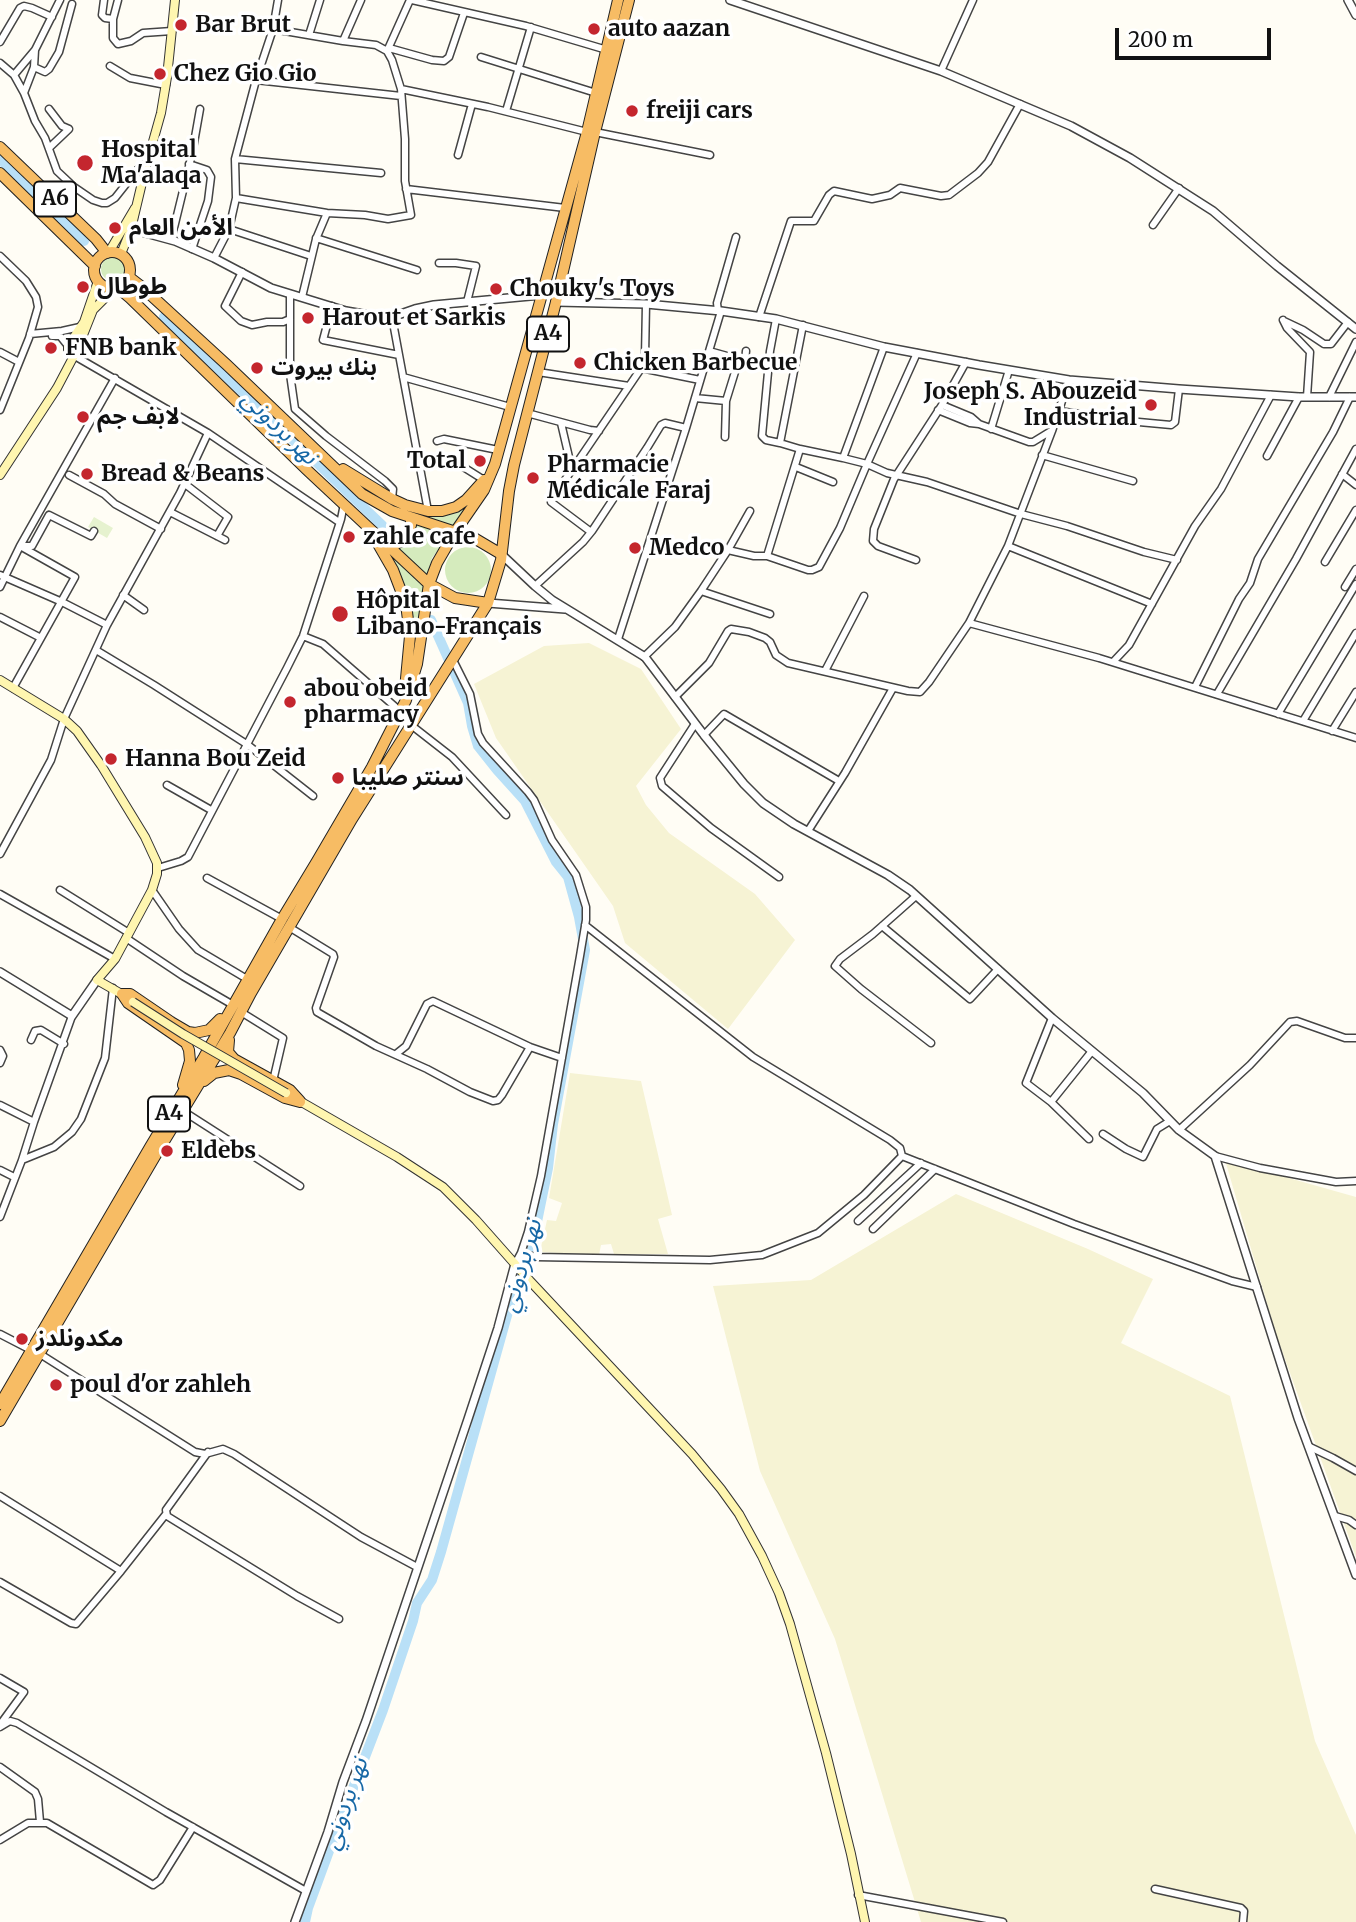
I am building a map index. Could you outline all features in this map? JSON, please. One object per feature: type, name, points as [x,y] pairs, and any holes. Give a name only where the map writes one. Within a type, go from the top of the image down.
[{"type":"highway","name":"A4","points":[[129,1192],[183,1111],[230,1033],[247,978],[286,923],[488,603],[496,581],[509,491],[561,283],[591,132],[596,93],[618,0]]},
{"type":"highway","name":"A4","points":[[0,1404],[35,1352],[129,1192],[180,1096],[237,1008],[402,709],[417,664],[429,584],[437,563],[455,532],[484,490],[498,452],[565,208],[591,132],[629,0]]},
{"type":"highway","name":"A6","points":[[0,147],[106,250]]},
{"type":"highway","name":"A6","points":[[0,173],[91,262]]},
{"type":"highway","points":[[106,250],[121,254],[129,264],[129,277],[122,285],[108,288],[98,281],[91,262],[97,260],[106,250]]},
{"type":"highway","points":[[129,277],[371,500],[411,518],[481,541],[501,554]]},
{"type":"highway","points":[[545,280],[561,283]]},
{"type":"highway","points":[[116,287],[370,531],[389,563],[406,604],[410,636],[402,709]]},
{"type":"highway","points":[[130,298],[134,289],[142,287]]},
{"type":"highway","points":[[537,313],[552,318]]},
{"type":"highway","points":[[322,456],[392,499],[416,509],[442,511],[456,507],[466,500],[484,480],[498,452]]},
{"type":"highway","points":[[357,517],[429,584],[455,598],[488,603]]},
{"type":"highway","points":[[390,547],[399,543],[407,533],[411,518]]},
{"type":"highway","points":[[117,991],[130,994],[171,1022],[195,1033],[209,1030],[237,1008]]},
{"type":"highway","points":[[117,991],[128,1003],[188,1046],[190,1061],[180,1096]]},
{"type":"highway","points":[[230,1033],[227,1049],[230,1055],[290,1090],[300,1102]]},
{"type":"highway","points":[[198,1086],[214,1073],[229,1070],[285,1098],[300,1102]]},
{"type":"highway","name":"A4","points":[[0,1421],[35,1352]]},
{"type":"main road","points":[[121,254],[131,229],[161,113],[175,0]]},
{"type":"main road","points":[[106,250],[138,202]]},
{"type":"main road","points":[[73,355],[69,352],[65,338],[82,327],[98,281]]},
{"type":"main road","points":[[0,475],[57,387],[77,350],[93,310],[116,287]]},
{"type":"main road","points":[[93,293],[100,294],[99,303]]},
{"type":"main road","points":[[0,680],[64,719],[87,743],[154,855],[158,868],[152,890],[115,959],[97,980],[192,1039],[427,1175],[458,1202],[707,1471],[738,1514],[779,1593],[799,1653],[841,1814],[865,1922]]},
{"type":"street","points":[[13,75],[35,50],[60,0]]},
{"type":"street","points":[[104,0],[102,15],[113,19]]},
{"type":"street","points":[[118,0],[113,19],[113,38],[118,44],[131,41],[143,33],[172,31]]},
{"type":"street","points":[[214,258],[229,229],[236,198],[235,159],[273,29],[278,0]]},
{"type":"street","points":[[309,35],[320,0]]},
{"type":"street","points":[[343,41],[361,0]]},
{"type":"street","points":[[236,198],[327,213],[388,219],[411,215],[405,189],[401,93],[388,49],[411,0],[531,27],[607,50]]},
{"type":"street","points":[[730,0],[942,71],[1071,126],[1106,144],[1213,211],[1356,329]]},
{"type":"street","points":[[942,71],[974,0]]},
{"type":"street","points":[[1348,0],[1356,15]]},
{"type":"street","points":[[34,67],[45,72],[49,69],[59,52],[72,4]]},
{"type":"street","points":[[0,42],[19,8],[32,8],[52,18]]},
{"type":"street","points":[[273,29],[376,44],[444,61],[450,57],[464,12]]},
{"type":"street","points":[[506,111],[531,27]]},
{"type":"street","points":[[24,93],[34,67],[35,50]]},
{"type":"street","points":[[481,57],[596,93]]},
{"type":"street","points":[[0,63],[13,75],[24,93],[55,167],[85,195],[107,203],[115,198],[138,169],[145,170]]},
{"type":"street","points":[[110,66],[130,78],[166,85]]},
{"type":"street","points":[[256,80],[401,93],[472,104],[591,132],[710,155]]},
{"type":"street","points":[[458,155],[472,104]]},
{"type":"street","points":[[760,317],[791,221],[814,221],[829,195],[836,191],[872,199],[890,195],[900,188],[941,196],[949,195],[988,162],[1020,104]]},
{"type":"street","points":[[171,240],[200,108]]},
{"type":"street","points":[[49,109],[62,126],[69,129],[49,148]]},
{"type":"street","points":[[235,159],[381,173]]},
{"type":"street","points":[[189,164],[206,170],[211,177],[208,201],[192,249]]},
{"type":"street","points":[[1153,225],[1179,188]]},
{"type":"street","points":[[405,189],[565,208]]},
{"type":"street","points":[[302,297],[310,256],[327,213]]},
{"type":"street","points":[[131,229],[171,240],[214,258],[271,288],[369,315],[392,317],[415,309],[541,295]]},
{"type":"street","points":[[229,229],[310,256]]},
{"type":"street","points":[[618,639],[709,351],[720,311],[717,303],[736,237]]},
{"type":"street","points":[[316,238],[417,270]]},
{"type":"street","points":[[0,256],[26,281],[36,297],[38,307],[30,336],[0,410]]},
{"type":"street","points":[[439,263],[476,266],[467,302]]},
{"type":"street","points":[[242,272],[225,306],[241,321],[252,325],[290,319]]},
{"type":"street","points":[[290,294],[290,374],[295,409],[385,481],[393,489],[392,499]]},
{"type":"street","points":[[556,302],[646,304],[776,319],[884,347],[1069,380],[1303,397],[1353,397],[1258,559],[1253,577],[1239,599],[1195,687]]},
{"type":"street","points":[[591,532],[551,502],[641,368],[645,357],[646,304]]},
{"type":"street","points":[[332,306],[323,340],[399,355]]},
{"type":"street","points":[[392,317],[428,511]]},
{"type":"street","points":[[776,319],[768,365],[762,436],[764,439],[867,464],[887,473],[926,482],[1177,561]]},
{"type":"street","points":[[1267,456],[1303,397],[1310,352],[1287,328],[1283,320],[1324,344],[1331,344],[1348,322]]},
{"type":"street","points":[[780,443],[803,325]]},
{"type":"street","points":[[30,336],[57,335],[65,338],[82,327]]},
{"type":"street","points":[[1329,397],[1356,342]]},
{"type":"street","points":[[843,458],[884,347]]},
{"type":"street","points":[[709,351],[745,361],[746,351]]},
{"type":"street","points":[[0,352],[19,362]]},
{"type":"street","points":[[728,550],[767,556],[808,570],[819,567],[918,353]]},
{"type":"street","points":[[73,355],[208,433],[340,521],[357,517]]},
{"type":"street","points":[[725,437],[726,401],[739,359]]},
{"type":"street","points":[[916,560],[878,546],[873,541],[874,529],[897,475],[966,362]]},
{"type":"street","points":[[641,368],[700,380]]},
{"type":"street","points":[[990,429],[1009,370]]},
{"type":"street","points":[[538,372],[629,386]]},
{"type":"street","points":[[403,377],[510,407]]},
{"type":"street","points":[[0,587],[20,546],[115,378]]},
{"type":"street","points":[[675,697],[709,663],[731,629],[765,638],[776,655],[788,663],[914,693],[922,690],[969,623],[1008,546],[1069,380]]},
{"type":"street","points":[[1059,411],[1171,425],[1175,422],[1179,389]]},
{"type":"street","points":[[1113,663],[1129,645],[1195,526],[1221,489],[1271,395]]},
{"type":"street","points":[[695,398],[726,401]]},
{"type":"street","points":[[940,407],[971,418],[990,429],[1029,442],[1052,431]]},
{"type":"street","points":[[527,413],[599,431]]},
{"type":"street","points":[[561,423],[572,470]]},
{"type":"street","points":[[535,586],[591,532],[661,425],[665,423],[686,428]]},
{"type":"street","points":[[0,854],[51,760],[64,719],[107,625],[185,484],[208,433]]},
{"type":"street","points":[[436,441],[444,439],[498,452]]},
{"type":"street","points":[[767,556],[800,449]]},
{"type":"street","points":[[1217,694],[1356,449]]},
{"type":"street","points":[[1042,455],[1133,481]]},
{"type":"street","points":[[449,458],[484,480]]},
{"type":"street","points":[[796,467],[833,482]]},
{"type":"street","points":[[1342,474],[1356,485]]},
{"type":"street","points":[[69,475],[161,529]]},
{"type":"street","points":[[185,484],[228,517],[218,536]]},
{"type":"street","points":[[158,868],[181,862],[188,857],[248,745],[303,636],[344,504]]},
{"type":"street","points":[[1325,562],[1356,510]]},
{"type":"street","points":[[644,657],[675,627],[728,550],[750,511]]},
{"type":"street","points":[[170,512],[225,540]]},
{"type":"street","points":[[20,546],[33,546],[49,515],[91,536],[94,531]]},
{"type":"street","points":[[13,688],[75,577],[20,546]]},
{"type":"street","points":[[1008,546],[1152,604]]},
{"type":"street","points":[[501,554],[535,586],[566,609],[644,657],[754,795],[771,809],[888,875],[916,896],[1052,1018],[1143,1093],[1179,1130],[1215,1156],[1260,1168],[1336,1182],[1356,1181]]},
{"type":"street","points":[[1345,587],[1356,569]]},
{"type":"street","points":[[3,577],[107,625]]},
{"type":"street","points":[[1278,714],[1356,584]]},
{"type":"street","points":[[701,591],[770,614]]},
{"type":"street","points":[[123,595],[144,610]]},
{"type":"street","points":[[825,671],[864,596]]},
{"type":"street","points":[[488,603],[566,609]]},
{"type":"street","points":[[0,617],[41,638]]},
{"type":"street","points":[[969,623],[1195,687],[1356,738]]},
{"type":"street","points":[[1303,721],[1356,633]]},
{"type":"street","points":[[303,636],[323,644],[402,709]]},
{"type":"street","points":[[96,650],[248,745],[313,796]]},
{"type":"street","points":[[295,1922],[366,1721],[517,1266],[524,1254],[541,1175],[585,925],[586,907],[576,875],[552,840],[528,792],[483,743],[478,734],[470,694],[453,660]]},
{"type":"street","points":[[808,831],[893,688]]},
{"type":"street","points":[[1332,731],[1356,692]]},
{"type":"street","points":[[704,735],[725,715],[839,781]]},
{"type":"street","points":[[411,724],[452,757],[506,815]]},
{"type":"street","points":[[695,724],[660,778],[662,786],[711,828],[779,877]]},
{"type":"street","points":[[167,785],[211,810]]},
{"type":"street","points":[[207,878],[333,953],[317,1012],[376,1046],[493,1101],[502,1095],[530,1047]]},
{"type":"street","points":[[60,890],[183,976],[283,1038],[274,1081]]},
{"type":"street","points":[[152,890],[179,929],[198,950],[247,978]]},
{"type":"street","points":[[0,894],[115,959]]},
{"type":"street","points":[[916,896],[835,964],[836,968],[931,1043]]},
{"type":"street","points":[[585,925],[744,1050],[890,1140],[900,1148],[902,1156]]},
{"type":"street","points":[[882,926],[970,999],[998,969]]},
{"type":"street","points":[[0,972],[72,1016]]},
{"type":"street","points":[[0,1217],[72,1016],[97,980]]},
{"type":"street","points":[[22,1160],[54,1147],[78,1125],[105,1058],[117,991]]},
{"type":"street","points":[[396,1054],[405,1046],[427,1004],[433,1001],[530,1047],[562,1058]]},
{"type":"street","points":[[1052,1018],[1026,1083],[1051,1102],[1089,1139]]},
{"type":"street","points":[[1179,1130],[1250,1065],[1290,1022],[1297,1021],[1345,1038],[1356,1038]]},
{"type":"street","points":[[31,1040],[36,1031],[41,1030],[64,1044]]},
{"type":"street","points":[[0,1050],[3,1056],[0,1063]]},
{"type":"street","points":[[1051,1102],[1092,1051]]},
{"type":"street","points":[[0,1105],[34,1122]]},
{"type":"street","points":[[183,1111],[300,1186]]},
{"type":"street","points":[[1102,1134],[1143,1157],[1157,1129],[1170,1121]]},
{"type":"street","points":[[902,1156],[1074,1224],[1232,1281],[1257,1287]]},
{"type":"street","points":[[524,1254],[536,1257],[710,1260],[762,1255],[818,1233],[864,1195],[902,1156]]},
{"type":"street","points":[[1215,1156],[1298,1418],[1356,1575]]},
{"type":"street","points":[[858,1221],[921,1163]]},
{"type":"street","points":[[873,1229],[935,1169]]},
{"type":"street","points":[[0,1170],[14,1177]]},
{"type":"street","points":[[0,1334],[35,1352],[195,1452],[201,1454],[223,1450],[234,1454],[361,1537],[417,1567]]},
{"type":"street","points":[[1310,1447],[1356,1471]]},
{"type":"street","points":[[0,1582],[71,1623],[80,1622],[166,1514],[166,1510],[208,1452]]},
{"type":"street","points":[[0,1496],[121,1571]]},
{"type":"street","points":[[166,1514],[297,1596],[340,1619]]},
{"type":"street","points":[[1335,1516],[1356,1525]]},
{"type":"street","points":[[0,1678],[24,1692],[0,1726]]},
{"type":"street","points":[[0,1726],[7,1722],[17,1723],[306,1891]]},
{"type":"street","points":[[0,1766],[35,1792],[40,1822]]},
{"type":"street","points":[[0,1840],[23,1826],[40,1822],[53,1825],[153,1885],[160,1880],[193,1827]]},
{"type":"street","points":[[1155,1889],[1240,1907],[1244,1911],[1243,1922]]},
{"type":"street","points":[[858,1895],[1003,1922]]},
{"type":"shaded area","points":[[589,643],[641,669],[681,729],[636,786],[646,805],[669,833],[755,894],[795,940],[728,1029],[625,943],[613,906],[496,738],[474,684],[544,646]]},
{"type":"shaded area","points":[[570,1073],[641,1081],[672,1215],[658,1219],[668,1254],[614,1254],[611,1244],[601,1245],[599,1255],[540,1252],[547,1220],[556,1221],[562,1203],[549,1198]]},
{"type":"shaded area","points":[[1225,1160],[1356,1197],[1356,1557],[1276,1334]]},
{"type":"shaded area","points":[[956,1194],[1153,1279],[1121,1343],[1230,1396],[1315,1741],[1356,1835],[1356,1922],[921,1922],[835,1639],[760,1471],[713,1286],[811,1280]]},
{"type":"green space","points":[[113,257],[122,260],[125,269],[122,278],[113,281],[104,278],[101,269],[104,260]]},
{"type":"green space","points":[[354,481],[394,505],[426,516],[442,516],[456,512],[475,498],[455,526],[409,514],[371,495]]},
{"type":"green space","points":[[94,517],[113,528],[107,538],[88,527]]},
{"type":"green space","points":[[417,523],[449,535],[432,558],[427,577],[399,549],[414,534]]},
{"type":"green space","points":[[468,547],[484,554],[491,570],[484,586],[468,593],[452,586],[445,570],[452,554]]},
{"type":"green space","points":[[387,550],[424,586],[414,651],[410,600]]},
{"type":"waterway","name":"نهر بردوني","points":[[0,159],[84,241]]},
{"type":"waterway","name":"نهر بردوني","points":[[164,317],[393,538]]},
{"type":"waterway","name":"نهر بردوني","points":[[305,1922],[383,1710],[417,1603],[432,1580],[513,1294],[531,1251],[585,950],[568,877],[556,862],[525,801],[478,746],[468,703],[431,620]]},
{"type":"place","name":"Bar Brut","points":[[181,25]]},
{"type":"place","name":"auto aazan","points":[[594,29]]},
{"type":"place","name":"Chez Gio Gio","points":[[160,74]]},
{"type":"place","name":"freiji cars","points":[[632,111]]},
{"type":"place","name":"Hospital Ma'alaqa","points":[[85,163]]},
{"type":"place","name":"الأمن العام","points":[[115,228]]},
{"type":"place","name":"طوطال","points":[[83,287]]},
{"type":"place","name":"Chouky's Toys","points":[[496,289]]},
{"type":"place","name":"Harout et Sarkis","points":[[308,318]]},
{"type":"place","name":"FNB bank","points":[[51,348]]},
{"type":"place","name":"Chicken Barbecue","points":[[580,363]]},
{"type":"place","name":"بنك بيروت","points":[[257,368]]},
{"type":"place","name":"Joseph S. Abouzeid Industrial","points":[[1151,405]]},
{"type":"place","name":"لابف جم","points":[[83,417]]},
{"type":"place","name":"Total","points":[[480,461]]},
{"type":"place","name":"Bread & Beans","points":[[87,474]]},
{"type":"place","name":"Pharmacie Médicale Faraj","points":[[533,478]]},
{"type":"place","name":"zahle cafe","points":[[349,537]]},
{"type":"place","name":"Medco","points":[[635,548]]},
{"type":"place","name":"Hôpital Libano-Français","points":[[340,614]]},
{"type":"place","name":"abou obeid pharmacy","points":[[290,702]]},
{"type":"place","name":"Hanna Bou Zeid","points":[[111,759]]},
{"type":"place","name":"سنتر صليبا","points":[[338,778]]},
{"type":"place","name":"Eldebs","points":[[167,1151]]},
{"type":"place","name":"مكدونلدز","points":[[22,1339]]},
{"type":"place","name":"poul d'or zahleh","points":[[56,1385]]}]
